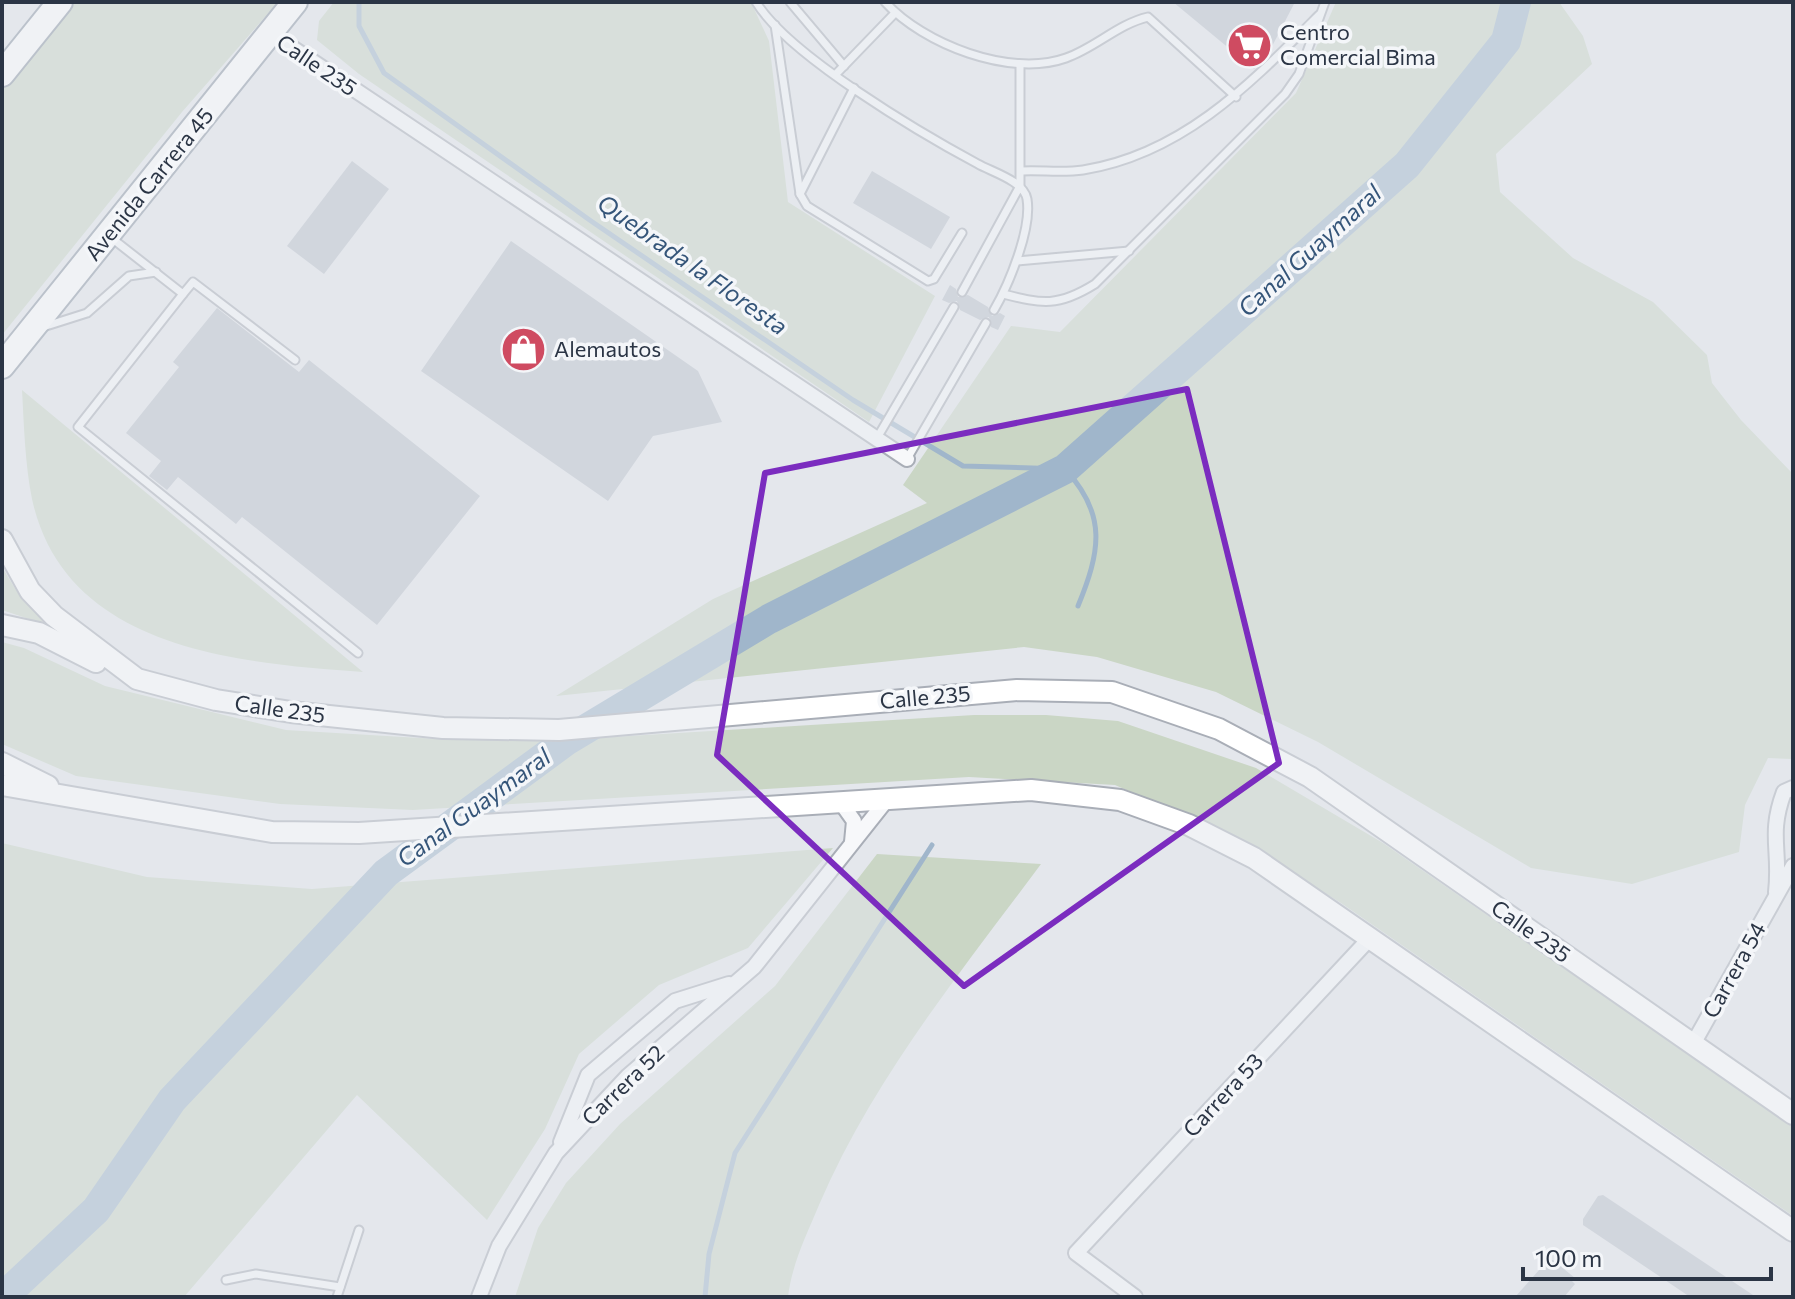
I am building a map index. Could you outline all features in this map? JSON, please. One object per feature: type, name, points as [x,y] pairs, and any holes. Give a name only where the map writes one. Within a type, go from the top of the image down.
[{"type":"highway","points":[[2,74],[60,2]]},
{"type":"highway","name":"Avenida Carrera 45","points":[[2,366],[295,2]]},
{"type":"main road","name":"Calle 235","points":[[2,540],[30,591],[54,616],[137,679],[216,700],[443,728],[559,730],[1017,690],[1112,692],[1219,729],[1310,777],[1793,1114]]},
{"type":"main road","points":[[2,625],[39,633],[84,657],[137,679]]},
{"type":"main road","points":[[2,763],[81,800]]},
{"type":"main road","points":[[2,785],[272,832],[359,833],[1031,790],[1120,800],[1189,825],[1254,858],[1793,1231]]},
{"type":"street","name":"Calle 235","points":[[270,33],[907,459]]},
{"type":"street","name":"Carrera 54","points":[[1775,896],[1779,867],[1773,831],[1784,792],[1793,788]]},
{"type":"street","name":"Carrera 52","points":[[556,1153],[628,1076],[754,967],[889,797]]},
{"type":"street","points":[[838,800],[854,821],[848,849]]},
{"type":"street","name":"Carrera 54","points":[[1693,1044],[1793,866]]},
{"type":"street","name":"Carrera 53","points":[[1135,1297],[1076,1253],[1371,937]]},
{"type":"street","name":"Carrera 52","points":[[479,1297],[499,1246],[556,1153],[588,1075],[675,1001],[738,981]]},
{"type":"street","name":"Carrera 52","points":[[675,1001],[670,1012],[672,1021],[681,1024],[692,1020]]},
{"type":"lane","points":[[756,2],[775,25],[854,88],[954,151],[1020,186],[1027,198],[1017,261],[994,310]]},
{"type":"lane","points":[[790,2],[844,66]]},
{"type":"lane","points":[[885,2],[895,13],[949,47],[1020,65],[1068,58],[1133,20],[1148,17],[1177,40],[1236,97]]},
{"type":"lane","points":[[1003,294],[1038,303],[1055,303],[1095,284],[1285,94],[1299,74],[1325,2]]},
{"type":"lane","points":[[836,74],[895,13]]},
{"type":"lane","points":[[1022,171],[1079,171],[1142,155],[1236,97],[1321,14]]},
{"type":"lane","points":[[775,25],[800,194],[812,210],[928,281],[934,279],[962,233]]},
{"type":"lane","points":[[962,292],[1020,186],[1020,65]]},
{"type":"lane","points":[[800,194],[854,88]]},
{"type":"lane","points":[[108,235],[183,294]]},
{"type":"lane","points":[[1017,261],[1129,251]]},
{"type":"lane","points":[[30,332],[87,313],[129,276],[156,272]]},
{"type":"lane","points":[[295,360],[193,282],[78,427],[358,653]]},
{"type":"lane","points":[[877,438],[954,307]]},
{"type":"lane","points":[[907,459],[986,323]]},
{"type":"lane","points":[[337,1297],[359,1230]]},
{"type":"lane","points":[[226,1280],[256,1274],[340,1287]]},
{"type":"highlighted area","points":[[1187,389],[1279,763],[964,986],[717,755],[765,473]]},
{"type":"green space","points":[[74,2],[278,2],[182,112],[2,335],[2,90]]},
{"type":"green space","points":[[334,2],[751,2],[769,41],[788,202],[935,296],[869,422],[359,74],[317,40],[319,21]]},
{"type":"green space","points":[[1336,2],[1559,2],[1583,36],[1592,64],[1496,154],[1500,192],[1573,258],[1653,302],[1707,355],[1712,383],[1741,420],[1793,474],[1793,759],[1768,758],[1745,805],[1739,852],[1632,884],[1531,868],[1318,742],[1216,692],[1097,657],[1024,647],[556,696],[713,599],[927,503],[903,485],[1011,326],[1060,332],[1296,93]]},
{"type":"green space","points":[[22,390],[363,672],[264,662],[212,653],[163,639],[119,618],[80,588],[51,549],[32,499]]},
{"type":"green space","points":[[2,567],[19,595],[47,625],[2,610]]},
{"type":"green space","points":[[2,642],[24,648],[105,686],[286,730],[437,739],[548,741],[974,715],[1046,715],[1118,721],[1256,768],[1383,843],[1793,1127],[1793,1216],[1341,903],[1233,836],[1115,785],[969,777],[413,810],[280,804],[76,776],[2,744]]},
{"type":"green space","points":[[2,843],[147,877],[312,889],[833,848],[748,948],[659,985],[579,1054],[545,1129],[487,1220],[357,1095],[184,1297],[2,1297]]},
{"type":"green space","points":[[877,854],[1041,864],[920,1028],[865,1114],[809,1228],[796,1262],[788,1297],[515,1297],[538,1228],[566,1183],[620,1124],[775,986]]},
{"type":"building","name":"Centro Comercial Bima","points":[[1173,2],[1295,2],[1266,58],[1254,69]]},
{"type":"building","points":[[352,161],[389,189],[324,274],[287,246]]},
{"type":"building","points":[[872,171],[950,217],[931,249],[853,203]]},
{"type":"building","points":[[511,241],[698,371],[722,422],[653,436],[608,501],[421,371]]},
{"type":"building","points":[[950,285],[956,289],[958,297],[968,295],[988,307],[992,316],[1000,313],[1005,316],[998,330],[991,327],[989,317],[980,320],[960,310],[957,301],[949,303],[942,300]]},
{"type":"building","points":[[217,308],[299,372],[309,360],[480,496],[377,625],[242,517],[236,524],[178,477],[167,490],[149,476],[161,461],[126,433],[179,367],[173,362]]},
{"type":"building","points":[[1603,1195],[1756,1297],[1690,1297],[1583,1225],[1583,1219],[1598,1196]]},
{"type":"building","points":[[1548,1260],[1553,1260],[1575,1278],[1572,1281],[1575,1284],[1564,1297],[1515,1297]]},
{"type":"waterway","name":"Quebrada la Floresta","points":[[359,2],[359,26],[384,73],[591,221],[853,400],[963,466],[1065,469],[1088,502],[1096,534],[1091,568],[1078,606]]},
{"type":"waterway","name":"Canal Guaymaral","points":[[3,1297],[96,1210],[172,1100],[386,873],[566,741],[769,619],[1065,469],[1407,165],[1506,41],[1516,2]]},
{"type":"waterway","name":"Canal Guaymaral","points":[[705,1297],[709,1254],[735,1153],[932,845]]},
{"type":"place","name":"Centro Comercial Bima","points":[[1249,45]]},
{"type":"place","name":"Alemautos","points":[[523,349]]}]
